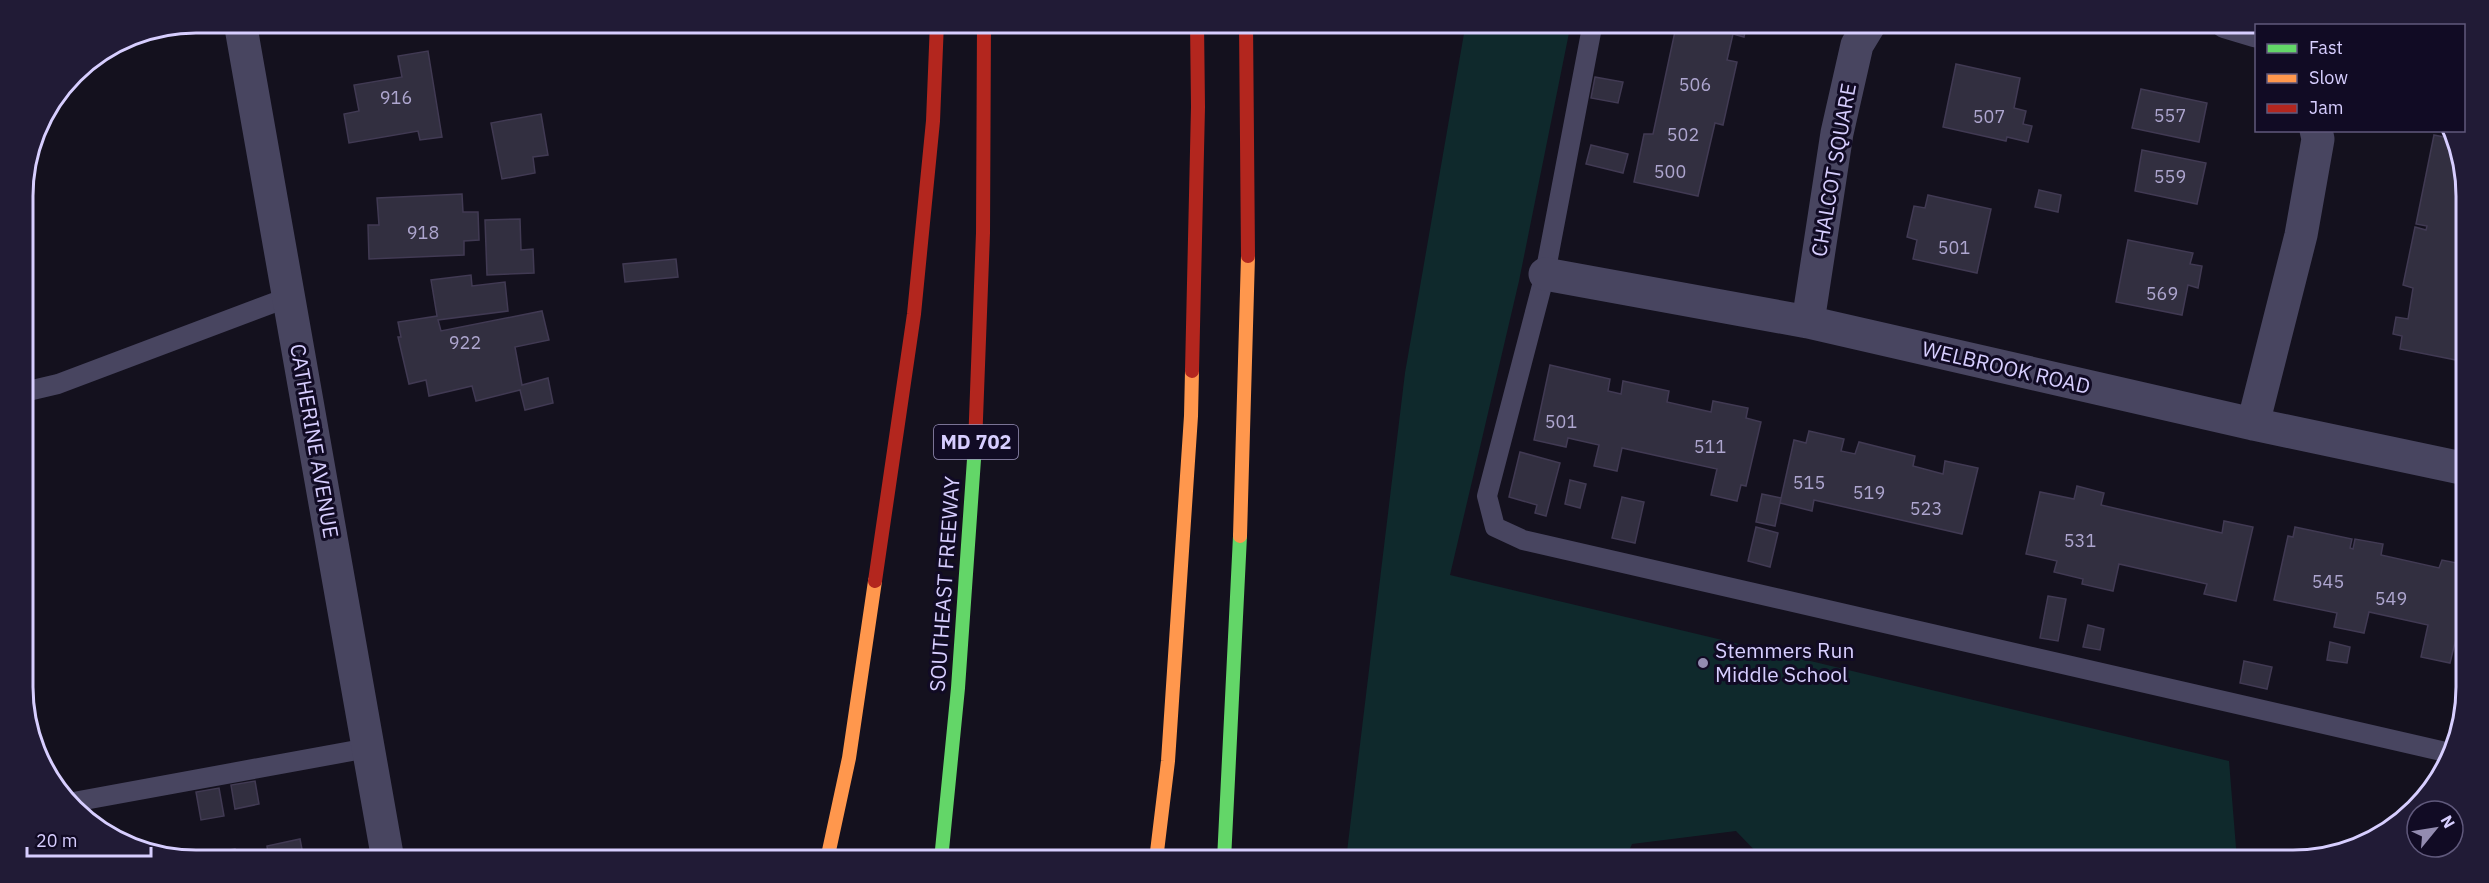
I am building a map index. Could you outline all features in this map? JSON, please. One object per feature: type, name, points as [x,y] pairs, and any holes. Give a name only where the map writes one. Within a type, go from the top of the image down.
[{"type":"highway","points":[[829,850],[851,747],[914,314],[933,121],[937,33]]},
{"type":"highway","name":"SOUTHEAST FREEWAY","points":[[941,850],[953,762],[978,424],[985,118],[984,33]]},
{"type":"highway","points":[[1157,850],[1168,761],[1191,416],[1198,107],[1197,33]]},
{"type":"highway","points":[[1224,850],[1246,414],[1249,105],[1246,33]]},
{"type":"street","name":"CATHERINE AVENUE","points":[[242,33],[386,850]]},
{"type":"street","name":"CHALCOT SQUARE","points":[[1808,322],[1837,133],[1857,45],[1864,33]]},
{"type":"street","points":[[2253,424],[2301,235],[2318,140],[2316,132]]},
{"type":"street","name":"WELBROOK ROAD","points":[[1545,274],[1808,322],[2253,424],[2456,467]]},
{"type":"lane","points":[[1591,33],[1545,274],[1487,495],[1495,527],[1523,540],[2442,751]]},
{"type":"lane","points":[[33,390],[58,384],[289,297]]},
{"type":"lane","points":[[81,801],[368,748]]},
{"type":"green space","name":"Stemmers Run Middle School","points":[[1464,33],[1569,33],[1519,281],[1450,575],[2229,761],[2236,850],[1754,850],[1736,831],[1632,844],[1629,850],[1347,850],[1405,373]]},
{"type":"building","points":[[1675,33],[1745,33],[1744,37],[1733,34],[1727,60],[1737,62],[1723,125],[1715,123],[1698,196],[1634,182],[1644,134],[1653,134]]},
{"type":"building","points":[[428,51],[442,137],[420,140],[418,131],[349,143],[344,114],[359,111],[354,85],[402,77],[398,56]]},
{"type":"building","points":[[1956,64],[2020,78],[2014,108],[2026,111],[2023,124],[2032,126],[2028,142],[2007,137],[2006,141],[1943,127]]},
{"type":"building","points":[[1595,77],[1623,82],[1618,103],[1591,98]]},
{"type":"building","points":[[2141,89],[2207,103],[2199,142],[2132,128]]},
{"type":"building","points":[[541,114],[548,155],[533,157],[535,173],[502,179],[491,123]]},
{"type":"building","points":[[2434,135],[2445,137],[2455,175],[2456,360],[2400,349],[2402,336],[2393,334],[2396,317],[2408,319],[2413,288],[2403,285],[2415,227],[2426,230],[2427,226],[2416,224]]},
{"type":"building","points":[[1591,145],[1628,154],[1623,173],[1586,164]]},
{"type":"building","points":[[2142,150],[2206,163],[2197,204],[2135,191]]},
{"type":"building","points":[[2039,190],[2061,195],[2058,212],[2035,207]]},
{"type":"building","points":[[462,194],[463,212],[478,212],[479,240],[464,241],[464,255],[369,259],[368,225],[379,225],[377,198]]},
{"type":"building","points":[[1928,195],[1991,209],[1977,273],[1913,259],[1917,240],[1907,237],[1914,206],[1925,208]]},
{"type":"building","points":[[520,219],[521,250],[533,249],[534,273],[487,275],[485,220]]},
{"type":"building","points":[[2128,240],[2193,253],[2190,264],[2202,266],[2198,288],[2188,285],[2182,315],[2116,302]]},
{"type":"building","points":[[676,259],[678,277],[625,282],[623,264]]},
{"type":"building","points":[[471,275],[472,286],[505,282],[508,311],[438,320],[441,331],[542,311],[549,340],[515,347],[522,385],[548,378],[553,403],[525,410],[520,390],[476,401],[472,386],[429,396],[426,380],[409,384],[398,337],[401,337],[398,322],[437,316],[431,280]]},
{"type":"building","points":[[1550,365],[1610,379],[1608,391],[1621,394],[1623,381],[1669,391],[1667,402],[1711,412],[1713,401],[1748,408],[1746,418],[1761,422],[1746,486],[1741,485],[1737,501],[1711,495],[1717,469],[1622,448],[1617,471],[1594,466],[1599,445],[1568,438],[1566,447],[1534,440]]},
{"type":"building","points":[[1809,431],[1844,439],[1841,451],[1855,454],[1859,442],[1915,456],[1913,466],[1943,474],[1945,461],[1978,468],[1962,534],[1814,500],[1812,511],[1780,503],[1794,440],[1806,443]]},
{"type":"building","points":[[1520,452],[1560,463],[1546,516],[1535,513],[1537,505],[1509,497]]},
{"type":"building","points":[[1570,480],[1586,484],[1580,508],[1565,504]]},
{"type":"building","points":[[2077,486],[2104,493],[2101,505],[2222,533],[2224,521],[2253,527],[2236,601],[2204,594],[2207,584],[2119,564],[2113,591],[2082,584],[2083,579],[2054,572],[2057,561],[2026,554],[2040,492],[2074,499]]},
{"type":"building","points":[[1762,494],[1781,498],[1775,526],[1756,522]]},
{"type":"building","points":[[1622,497],[1644,502],[1635,543],[1612,538]]},
{"type":"building","points":[[1756,527],[1778,533],[1770,567],[1748,561]]},
{"type":"building","points":[[2295,527],[2352,539],[2350,548],[2353,549],[2355,539],[2383,544],[2381,555],[2439,568],[2442,560],[2456,563],[2456,639],[2450,663],[2421,657],[2428,625],[2369,612],[2364,633],[2334,627],[2337,613],[2274,600],[2288,536],[2293,537]]},
{"type":"building","points":[[2048,596],[2066,599],[2058,641],[2040,638]]},
{"type":"building","points":[[2088,625],[2104,629],[2100,650],[2083,647]]},
{"type":"building","points":[[2330,642],[2350,647],[2347,663],[2327,660]]},
{"type":"building","points":[[2244,661],[2272,667],[2267,689],[2240,683]]},
{"type":"building","points":[[255,781],[259,804],[235,809],[231,785]]},
{"type":"building","points":[[219,788],[224,816],[201,820],[196,792]]},
{"type":"building","points":[[300,839],[302,850],[268,850],[267,846]]},
{"type":"traffic: fast","points":[[942,850],[958,688],[975,445]]},
{"type":"traffic: fast","points":[[1224,850],[1240,536]]},
{"type":"traffic: slow","points":[[1240,536],[1248,256]]},
{"type":"traffic: slow","points":[[1157,850],[1168,761],[1192,371]]},
{"type":"traffic: slow","points":[[829,850],[849,758],[875,581]]},
{"type":"traffic: jam","points":[[875,581],[914,314],[933,121],[937,33]]},
{"type":"traffic: jam","points":[[975,445],[983,233],[984,33]]},
{"type":"traffic: jam","points":[[1192,371],[1198,107],[1197,33]]},
{"type":"traffic: jam","points":[[1246,33],[1248,256]]},
{"type":"place","name":"Stemmers Run Middle School","points":[[1703,663]]}]
